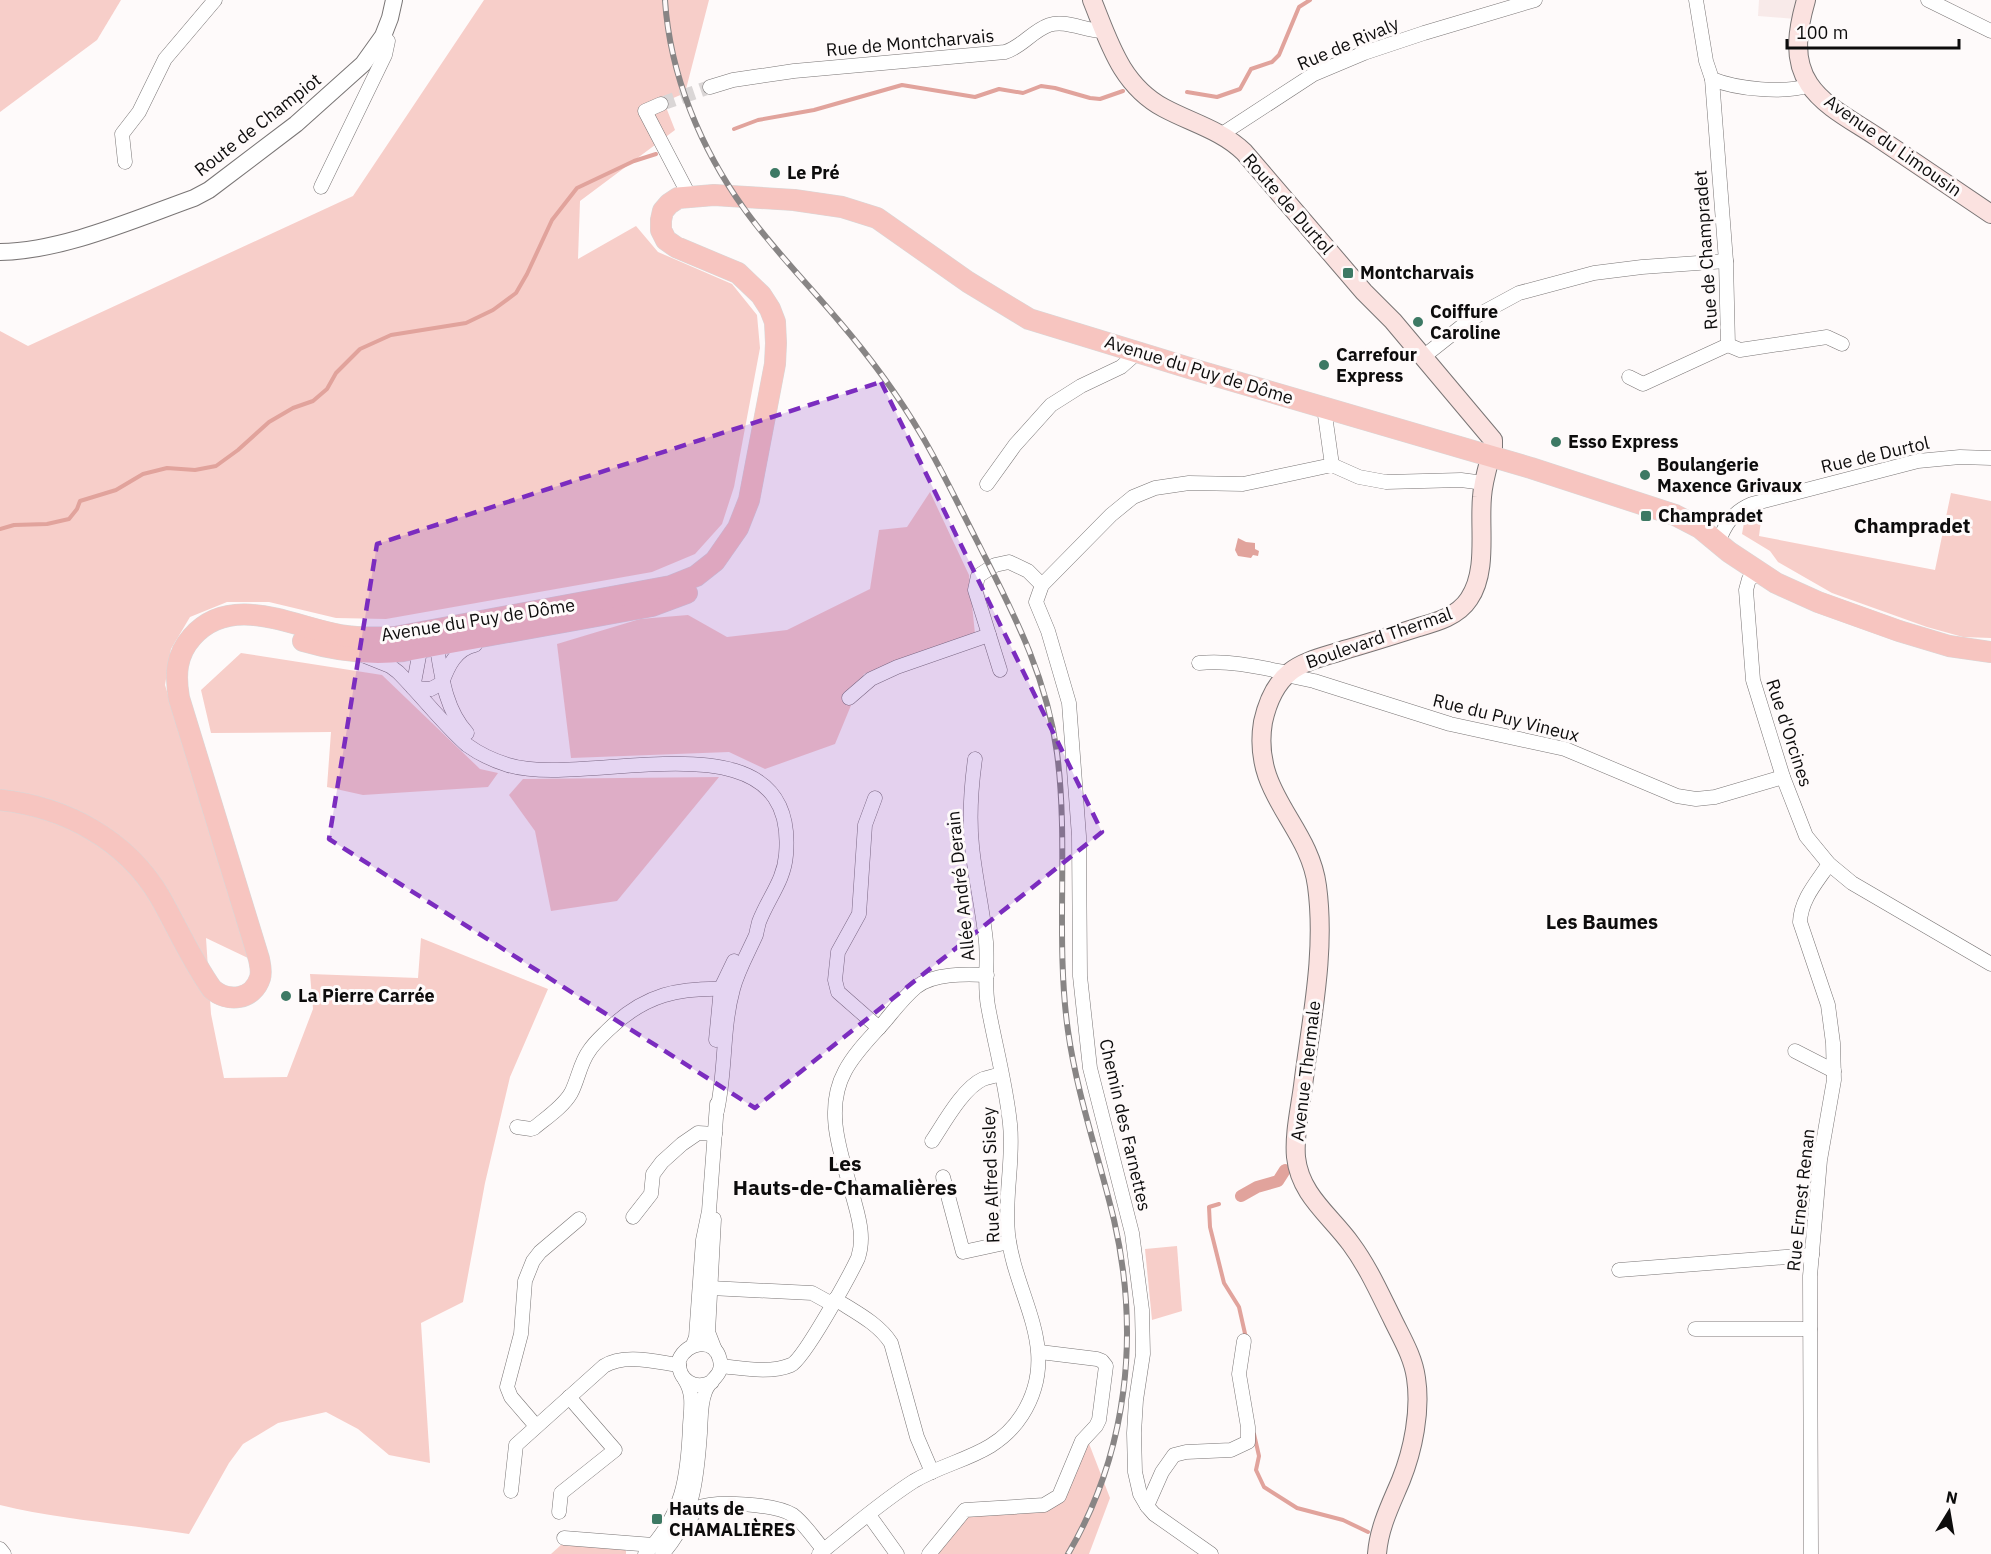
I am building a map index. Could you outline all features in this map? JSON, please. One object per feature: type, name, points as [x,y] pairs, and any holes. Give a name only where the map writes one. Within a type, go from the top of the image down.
[{"type":"main road","name":"Route de Durtol","points":[[1092,0],[1125,74],[1142,94],[1165,109],[1222,135],[1244,152],[1364,292],[1393,321],[1493,440],[1490,457]]},
{"type":"main road","name":"Avenue du Limousin","points":[[1806,0],[1799,22],[1797,45],[1809,85],[1853,121],[1991,214]]},
{"type":"main road","name":"Avenue du Puy de Dôme","points":[[248,1001],[259,1002],[268,990],[272,979],[271,962],[210,779],[179,698],[176,680],[182,651],[198,631],[221,618],[241,615],[267,617],[341,635],[366,638],[395,637],[671,586],[696,576],[715,561],[738,528],[749,500],[775,364],[777,343],[775,322],[761,295],[738,273],[676,247],[666,240],[661,230],[663,211],[678,198],[714,195],[794,200],[842,207],[877,218],[968,282],[1029,318],[1531,468],[1675,515],[1771,569],[1802,595]]},
{"type":"main road","name":"Avenue du Puy de Dôme","points":[[210,779],[189,688],[191,662],[196,650],[202,644],[222,631],[254,626],[343,651],[382,653],[652,606],[703,586],[724,568],[741,545],[756,501],[784,359],[783,323],[779,308],[770,291],[742,267],[717,256],[695,251],[670,238],[666,220],[668,211],[691,197]]},
{"type":"main road","name":"Boulevard Thermal","points":[[1287,674],[1303,664],[1444,619],[1466,604],[1474,590],[1480,569],[1484,483],[1490,457]]},
{"type":"main road","name":"Avenue du Puy de Dôme","points":[[1719,539],[1760,573],[1776,583],[1838,610],[1958,648],[1991,652]]},
{"type":"main road","name":"Avenue Thermale","points":[[1287,674],[1276,688],[1265,716],[1262,735],[1264,764],[1273,792],[1304,843],[1312,864],[1317,885],[1320,920],[1317,976],[1296,1144],[1298,1166],[1302,1181],[1310,1195],[1351,1244],[1371,1275],[1407,1349],[1416,1373],[1414,1427],[1408,1458],[1384,1522],[1377,1554]]},
{"type":"main road","points":[[0,800],[34,806],[67,816],[92,828],[111,841],[142,872],[158,894],[212,989],[227,998],[248,1001],[240,1011],[225,1010],[215,1006],[204,996],[193,981],[142,887],[120,861],[105,848],[87,836],[53,820],[0,809]]},
{"type":"street","points":[[125,162],[122,134],[139,112],[165,59],[215,0]]},
{"type":"street","name":"Route de Champiot","points":[[0,252],[43,248],[67,242],[194,198],[209,190],[296,124],[363,64],[383,36],[394,0]]},
{"type":"street","name":"Rue de Rivaly","points":[[1222,135],[1314,74],[1364,53],[1535,0]]},
{"type":"street","points":[[1696,0],[1706,61],[1712,79],[1725,84],[1789,90],[1809,85]]},
{"type":"street","points":[[1928,0],[1991,31]]},
{"type":"street","name":"Rue de Montcharvais","points":[[710,87],[733,80],[794,71],[1005,52],[1019,47],[1049,25],[1056,24],[1093,32],[1104,31]]},
{"type":"street","name":"Route de Champiot","points":[[321,187],[385,55],[388,41],[383,36]]},
{"type":"street","name":"Rue de Champradet","points":[[1629,377],[1643,384],[1728,345],[1730,338],[1712,79]]},
{"type":"street","points":[[661,104],[645,111],[691,197]]},
{"type":"street","points":[[1423,357],[1471,319],[1519,292],[1594,273],[1726,261]]},
{"type":"street","points":[[1728,345],[1740,350],[1827,337],[1842,344]]},
{"type":"street","points":[[987,484],[1015,445],[1051,405],[1081,386],[1121,367],[1138,352]]},
{"type":"street","points":[[1324,408],[1332,465]]},
{"type":"street","name":"Rue de Durtol","points":[[1719,539],[1733,515],[1752,504],[1918,461],[1960,457],[1991,458]]},
{"type":"street","points":[[1000,670],[975,590],[978,576],[995,565],[1009,562],[1028,571],[1042,585],[1111,515],[1133,497],[1155,488],[1189,483],[1243,484],[1332,465],[1359,477],[1386,482],[1461,480],[1484,483]]},
{"type":"street","name":"Rue d'Orcines","points":[[1760,573],[1749,579],[1746,590],[1753,680],[1783,777],[1806,836],[1830,864],[1852,883],[1991,964]]},
{"type":"street","name":"Chemin des Farnettes","points":[[1042,585],[1036,602],[1041,620],[1048,632],[1069,703],[1079,836],[1080,976],[1090,1068],[1132,1233],[1142,1310],[1143,1354],[1136,1400],[1134,1448],[1137,1484],[1147,1506],[1211,1554]]},
{"type":"street","points":[[395,637],[430,646],[526,623],[578,604]]},
{"type":"street","points":[[413,688],[431,689],[442,683],[451,662],[467,647],[588,624],[652,606]]},
{"type":"street","points":[[849,698],[871,679],[897,667],[989,635]]},
{"type":"street","points":[[430,646],[456,719],[483,753]]},
{"type":"street","points":[[413,688],[430,646]]},
{"type":"street","points":[[343,651],[390,666],[468,746],[509,765],[566,770],[694,765],[721,767],[749,775],[764,785],[775,799],[782,814],[786,839],[783,873],[759,922],[744,938],[727,988],[715,1058],[717,1111],[709,1211],[703,1240],[696,1337],[693,1345]]},
{"type":"street","name":"Rue du Puy Vineux","points":[[1199,663],[1238,663],[1287,674],[1450,724],[1565,749],[1677,796],[1696,799],[1714,797],[1783,777]]},
{"type":"street","name":"Allée André Derain","points":[[975,759],[970,797],[971,830],[986,941],[987,975]]},
{"type":"street","points":[[875,798],[865,825],[859,914],[857,922],[838,952],[835,980],[838,992],[879,1028]]},
{"type":"street","name":"Rue Ernest Renan","points":[[1811,1554],[1812,1255],[1820,1160],[1834,1071],[1828,1005],[1800,922],[1800,912],[1807,897],[1830,864]]},
{"type":"street","points":[[721,1366],[774,1369],[790,1365],[803,1354],[854,1266],[861,1242],[859,1220],[836,1131],[834,1114],[839,1084],[851,1061],[904,998],[918,986],[933,979],[987,975]]},
{"type":"street","name":"Rue Alfred Sisley","points":[[822,1552],[900,1491],[932,1472],[979,1453],[1009,1431],[1021,1416],[1032,1395],[1040,1352],[1036,1331],[1009,1242],[1007,1210],[1011,1132],[987,1002],[987,975]]},
{"type":"street","points":[[517,1127],[531,1130],[564,1102],[571,1093],[589,1051],[632,1010],[654,997],[671,993],[693,989],[727,988]]},
{"type":"street","points":[[1795,1051],[1834,1071]]},
{"type":"street","points":[[932,1141],[949,1115],[972,1087],[984,1078],[1001,1074]]},
{"type":"street","points":[[633,1217],[651,1194],[655,1169],[682,1144],[698,1133],[715,1134]]},
{"type":"street","points":[[658,1549],[690,1508],[696,1485],[704,1393],[718,1375],[721,1366],[708,1332],[716,1193],[711,1177]]},
{"type":"street","points":[[942,1177],[963,1252],[1009,1242]]},
{"type":"street","points":[[536,1426],[511,1397],[507,1387],[521,1334],[525,1281],[532,1262],[540,1252],[579,1219]]},
{"type":"street","points":[[1619,1270],[1812,1255]]},
{"type":"street","points":[[710,1288],[812,1293],[871,1322],[886,1335],[891,1343],[917,1437],[932,1472]]},
{"type":"street","points":[[1695,1329],[1810,1329]]},
{"type":"street","points":[[1147,1506],[1162,1472],[1174,1455],[1186,1452],[1231,1450],[1248,1442],[1248,1427],[1239,1374],[1244,1341]]},
{"type":"street","points":[[658,1549],[675,1512],[687,1476],[692,1394],[679,1365],[684,1351],[693,1345],[704,1344],[715,1350]]},
{"type":"street","points":[[929,1554],[965,1510],[1044,1506],[1059,1496],[1082,1441],[1099,1420],[1106,1366],[1102,1360],[1040,1352]]},
{"type":"street","points":[[511,1491],[515,1446],[604,1366],[614,1361],[637,1360],[679,1365]]},
{"type":"street","points":[[685,1380],[701,1386],[712,1382]]},
{"type":"street","points":[[559,1512],[561,1493],[615,1450],[569,1397]]},
{"type":"street","points":[[696,1485],[704,1497],[713,1504]]},
{"type":"street","points":[[564,1538],[658,1549],[685,1529],[696,1508],[713,1504],[769,1507],[798,1519],[822,1552]]},
{"type":"street","points":[[869,1515],[897,1554]]},
{"type":"street","points":[[0,1549],[4,1554]]},
{"type":"highlighted area","points":[[881,382],[1102,832],[755,1108],[329,839],[377,544]]},
{"type":"shaded area","points":[[0,0],[121,0],[97,40],[0,112]]},
{"type":"shaded area","points":[[484,0],[709,0],[685,93],[664,102],[675,130],[580,201],[578,259],[636,226],[658,252],[732,284],[757,315],[760,348],[734,487],[722,524],[695,554],[652,572],[386,619],[336,618],[269,602],[227,602],[190,617],[171,649],[165,685],[250,959],[206,938],[211,1014],[224,1078],[287,1077],[313,1009],[310,974],[418,978],[421,938],[548,989],[510,1077],[485,1183],[463,1302],[421,1323],[430,1463],[389,1455],[358,1429],[326,1412],[278,1423],[243,1444],[229,1463],[189,1534],[70,1518],[0,1505],[0,331],[28,346],[353,196]]},
{"type":"shaded area","points":[[1759,0],[1800,0],[1795,19],[1758,16]]},
{"type":"shaded area","points":[[930,492],[969,575],[975,634],[864,674],[835,744],[765,769],[729,752],[571,758],[557,644],[640,619],[688,615],[727,637],[787,630],[870,589],[879,530],[907,527]]},
{"type":"shaded area","points":[[1951,493],[1991,501],[1991,638],[1963,637],[1927,627],[1832,593],[1778,562],[1770,551],[1742,534],[1745,517],[1762,513],[1759,536],[1935,570]]},
{"type":"shaded area","points":[[1238,538],[1255,543],[1255,549],[1259,551],[1258,556],[1253,555],[1251,558],[1238,556],[1235,550]]},
{"type":"shaded area","points":[[241,653],[382,675],[480,769],[498,773],[488,787],[363,795],[327,787],[331,732],[211,733],[201,690]]},
{"type":"shaded area","points":[[719,777],[617,901],[551,911],[535,831],[509,795],[523,779]]},
{"type":"shaded area","points":[[1177,1246],[1182,1311],[1152,1320],[1145,1249]]},
{"type":"shaded area","points":[[1088,1441],[1110,1498],[1089,1554],[934,1554],[969,1516],[1049,1509]]},
{"type":"shaded area","points":[[561,1545],[621,1546],[626,1554],[551,1554]]},
{"type":"waterway","points":[[1187,92],[1217,97],[1240,89],[1251,69],[1272,62],[1279,55],[1299,7],[1310,0]]},
{"type":"waterway","points":[[734,129],[758,120],[814,110],[902,85],[975,97],[999,89],[1023,93],[1041,86],[1100,99],[1123,91]]},
{"type":"waterway","points":[[0,529],[14,525],[47,524],[69,519],[80,501],[116,490],[143,474],[167,468],[195,470],[216,466],[269,422],[293,408],[313,401],[327,389],[336,373],[360,349],[391,335],[466,323],[493,310],[516,293],[552,220],[577,188],[634,161],[656,154]]},
{"type":"waterway","points":[[1241,1196],[1257,1187],[1278,1181],[1285,1170]]},
{"type":"waterway","points":[[1219,1204],[1209,1207],[1210,1227],[1224,1283],[1239,1307],[1246,1338]]},
{"type":"waterway","points":[[1254,1434],[1259,1456],[1256,1470],[1264,1487],[1297,1508],[1343,1520],[1368,1532]]},
{"type":"tunnel","points":[[661,104],[710,87]]},
{"type":"railway","points":[[665,0],[673,56],[681,84],[690,111],[715,162],[745,210],[861,348],[913,421],[1003,592],[1026,643],[1045,696],[1057,753],[1060,788],[1062,962],[1068,1031],[1083,1102],[1114,1220],[1122,1263],[1126,1306],[1127,1349],[1116,1434],[1104,1475],[1088,1515],[1068,1554]]},
{"type":"place","name":"Le Pré","points":[[775,173]]},
{"type":"place","name":"Montcharvais","points":[[1348,273]]},
{"type":"place","name":"Coiffure Caroline","points":[[1418,322]]},
{"type":"place","name":"Carrefour Express","points":[[1324,365]]},
{"type":"place","name":"Esso Express","points":[[1556,442]]},
{"type":"place","name":"Boulangerie Maxence Grivaux","points":[[1645,475]]},
{"type":"place","name":"Champradet","points":[[1646,516]]},
{"type":"place","name":"La Pierre Carrée","points":[[286,996]]},
{"type":"place","name":"Hauts de CHAMALIÈRES","points":[[657,1519]]},
{"type":"district","name":"Champradet","points":[[1912,526]]},
{"type":"district","name":"Les Baumes","points":[[1602,922]]},
{"type":"district","name":"Les Hauts-de-Chamalières","points":[[845,1176]]}]
